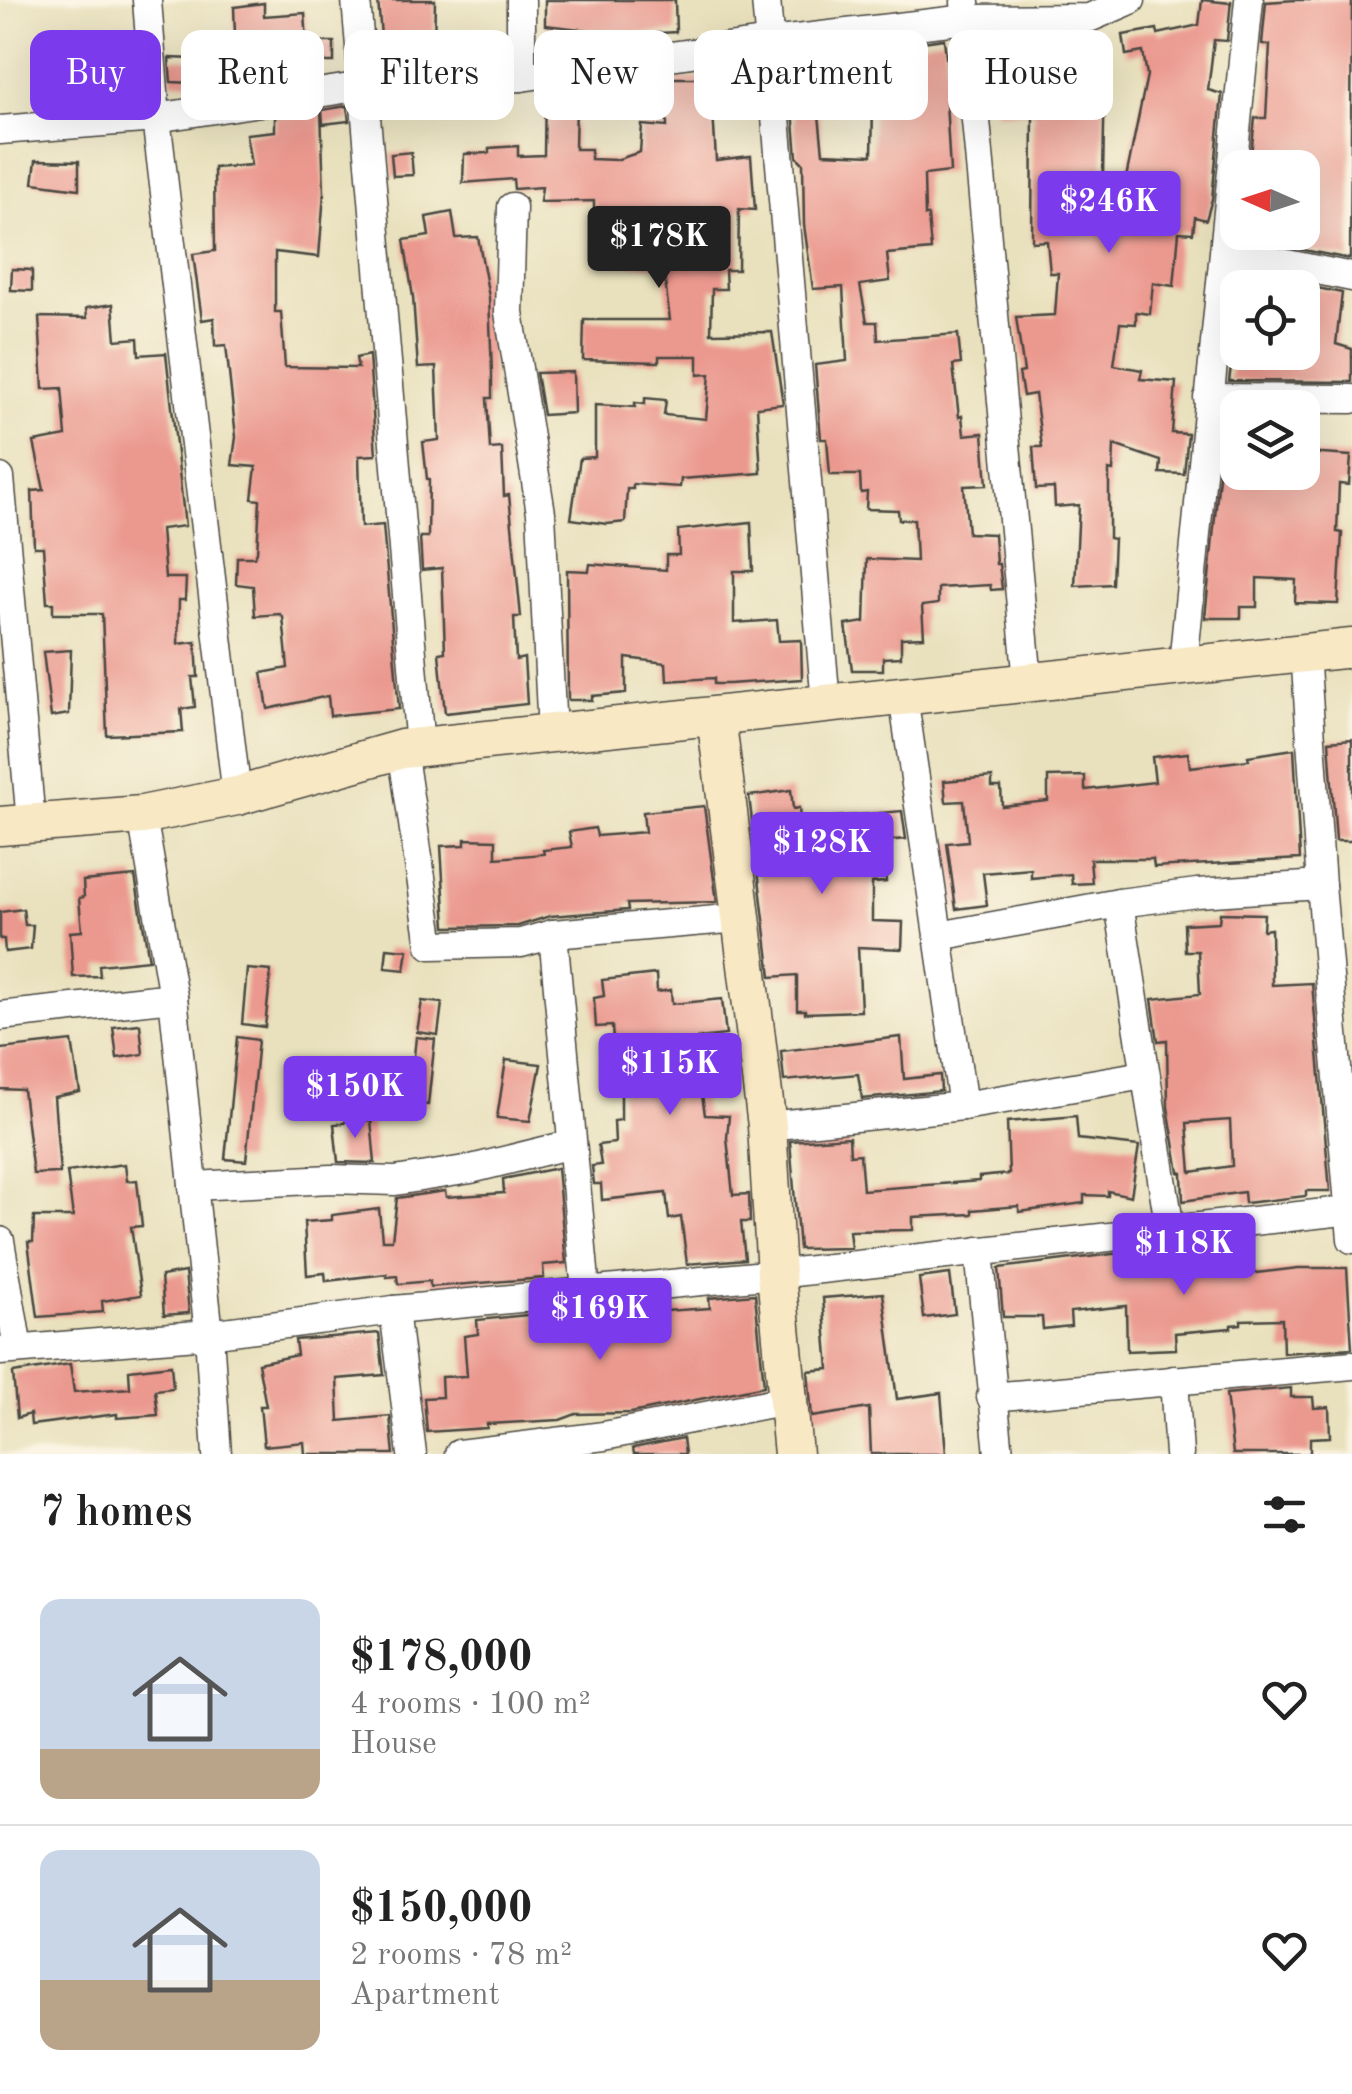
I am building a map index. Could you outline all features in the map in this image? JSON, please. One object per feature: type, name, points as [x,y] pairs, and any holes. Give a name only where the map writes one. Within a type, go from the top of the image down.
[{"type":"street","points":[[147,0],[149,30]]},
{"type":"street","points":[[356,0],[359,30]]},
{"type":"street","points":[[521,0],[521,78]]},
{"type":"street","points":[[766,0],[769,30]]},
{"type":"street","points":[[841,30],[966,9],[1089,18],[1130,0]]},
{"type":"street","points":[[1183,666],[1249,0]]},
{"type":"street","points":[[966,9],[1028,682]]},
{"type":"street","points":[[514,78],[694,53]]},
{"type":"street","points":[[161,117],[344,89]]},
{"type":"street","points":[[0,130],[130,120]]},
{"type":"street","points":[[156,120],[237,796]]},
{"type":"street","points":[[366,120],[411,748],[431,945],[521,943],[553,934],[740,918]]},
{"type":"street","points":[[777,120],[826,704]]},
{"type":"street","points":[[512,207],[510,312],[541,513],[552,733]]},
{"type":"street","points":[[1226,252],[1352,277]]},
{"type":"street","points":[[1208,398],[1352,399]]},
{"type":"street","points":[[0,478],[16,824],[142,814],[237,796],[411,748],[1352,648]]},
{"type":"street","points":[[0,1240],[9,1350],[209,1334],[394,1310],[776,1274],[1170,1230],[1351,1220],[1345,1060],[1321,884],[1305,652]]},
{"type":"street","points":[[903,696],[963,1106]]},
{"type":"street","points":[[716,716],[766,1126],[793,1454]]},
{"type":"street","points":[[142,814],[173,996],[209,1334],[217,1454]]},
{"type":"street","points":[[940,936],[1197,892],[1321,884]]},
{"type":"street","points":[[1119,903],[1170,1230]]},
{"type":"street","points":[[553,934],[586,1292]]},
{"type":"street","points":[[0,1016],[173,996]]},
{"type":"street","points":[[766,1126],[963,1106],[1144,1075]]},
{"type":"street","points":[[193,1186],[332,1179],[395,1181],[472,1168],[572,1144]]},
{"type":"street","points":[[978,1251],[998,1454]]},
{"type":"street","points":[[394,1310],[412,1454]]},
{"type":"street","points":[[991,1397],[1352,1365]]},
{"type":"street","points":[[1174,1380],[1179,1454]]},
{"type":"street","points":[[459,1454],[605,1445],[786,1400]]},
{"type":"building","points":[[378,0],[435,0],[434,30],[380,30]]},
{"type":"building","points":[[545,0],[675,0],[676,32],[545,25]]},
{"type":"building","points":[[1202,0],[1231,3],[1227,41],[1214,40],[1208,90],[1222,94],[1212,199],[1206,220],[1195,217],[1193,233],[1179,232],[1174,286],[1153,283],[1150,314],[1136,312],[1136,324],[1120,323],[1114,365],[1142,370],[1140,379],[1176,382],[1172,433],[1188,434],[1184,474],[1160,473],[1161,461],[1114,445],[1113,471],[1109,470],[1109,538],[1114,539],[1112,584],[1075,586],[1079,505],[1055,507],[1054,488],[1036,489],[1033,447],[1042,447],[1035,394],[1023,396],[1019,373],[1024,372],[1016,317],[1055,315],[1058,273],[1050,273],[1047,241],[1032,242],[1033,120],[1104,120],[1102,226],[1116,227],[1147,75],[1143,52],[1126,55],[1123,35],[1157,29],[1158,34],[1199,25]]},
{"type":"building","points":[[1352,0],[1350,259],[1304,250],[1320,250],[1320,150],[1251,150],[1255,118],[1266,118],[1270,45],[1262,44],[1266,2]]},
{"type":"building","points":[[264,3],[264,16],[305,13],[306,30],[235,30],[234,7]]},
{"type":"building","points":[[944,39],[950,172],[924,175],[931,250],[887,254],[890,281],[860,285],[867,322],[877,322],[878,340],[958,334],[961,364],[953,365],[959,417],[962,416],[964,435],[983,433],[987,485],[964,486],[968,533],[994,534],[1002,589],[991,590],[990,585],[938,588],[938,604],[922,606],[924,637],[901,638],[901,657],[883,658],[883,670],[852,670],[846,625],[865,622],[867,559],[916,561],[914,519],[899,520],[898,510],[866,509],[867,492],[861,493],[860,475],[830,475],[827,439],[821,439],[815,365],[847,361],[843,287],[813,289],[804,225],[803,163],[797,157],[794,120],[820,120],[823,153],[872,155],[873,120],[928,120],[928,41]]},
{"type":"building","points":[[324,42],[334,42],[334,62],[324,62]]},
{"type":"building","points":[[169,58],[181,58],[181,82],[171,82]]},
{"type":"building","points":[[674,78],[694,78],[694,120],[714,120],[716,160],[751,156],[755,210],[739,209],[738,270],[725,270],[726,289],[712,289],[711,333],[772,332],[783,404],[757,407],[761,473],[681,479],[680,487],[633,484],[633,489],[627,489],[625,522],[571,519],[580,458],[595,457],[595,405],[635,407],[635,403],[645,404],[645,398],[666,400],[664,415],[706,419],[710,374],[698,375],[698,356],[659,356],[659,362],[583,360],[584,320],[670,320],[663,266],[617,264],[618,253],[594,252],[594,201],[540,202],[542,187],[514,189],[513,179],[463,183],[464,154],[518,146],[518,156],[544,155],[545,120],[576,120],[575,149],[591,149],[591,159],[616,160],[640,152],[642,125],[667,127],[667,120],[674,120]]},
{"type":"building","points":[[344,106],[344,120],[349,121],[323,124],[324,110]]},
{"type":"building","points":[[275,120],[321,120],[324,193],[319,257],[275,252],[275,312],[281,312],[285,367],[358,368],[356,358],[369,355],[376,455],[359,456],[361,527],[383,525],[399,709],[330,716],[328,696],[268,709],[262,673],[288,668],[283,617],[255,616],[253,586],[236,584],[237,557],[254,557],[257,552],[260,500],[252,499],[256,467],[232,465],[236,437],[226,345],[215,346],[214,318],[202,320],[193,254],[215,251],[214,168],[251,165],[246,134],[275,131]]},
{"type":"building","points":[[411,152],[413,175],[393,176],[391,154]]},
{"type":"building","points":[[36,160],[79,161],[79,189],[33,183]]},
{"type":"building","points":[[452,212],[456,238],[478,237],[489,297],[490,449],[502,448],[504,496],[509,495],[521,617],[514,617],[516,660],[524,658],[527,704],[445,713],[439,653],[445,652],[442,568],[422,570],[420,537],[428,537],[429,479],[423,442],[439,440],[436,367],[418,368],[404,240],[429,236],[426,217]]},
{"type":"building","points":[[12,269],[32,270],[32,291],[11,290]]},
{"type":"building","points":[[1320,289],[1342,293],[1336,344],[1352,349],[1352,382],[1229,381],[1231,370],[1320,370]]},
{"type":"building","points":[[113,304],[116,340],[138,338],[139,355],[166,353],[185,526],[161,529],[165,578],[186,578],[185,600],[179,600],[178,644],[196,642],[198,677],[192,677],[195,707],[181,709],[183,732],[107,735],[102,614],[53,614],[53,603],[47,603],[43,547],[34,547],[32,491],[44,490],[34,442],[66,436],[62,388],[43,389],[39,317],[87,318],[86,308]]},
{"type":"building","points":[[573,372],[574,413],[543,415],[536,373]]},
{"type":"building","points":[[1320,454],[1351,456],[1349,485],[1339,484],[1337,532],[1342,533],[1338,604],[1295,603],[1296,580],[1257,578],[1257,607],[1241,607],[1241,618],[1205,618],[1220,466],[1220,490],[1320,490]]},
{"type":"building","points":[[751,522],[753,571],[734,571],[734,623],[777,620],[779,641],[801,640],[802,679],[729,684],[714,684],[714,678],[667,681],[666,663],[626,658],[626,693],[568,700],[567,570],[589,571],[590,564],[666,570],[666,555],[679,555],[678,530]]},
{"type":"building","points":[[71,650],[69,714],[51,717],[43,652]]},
{"type":"building","points":[[1352,739],[1352,841],[1336,841],[1329,741]]},
{"type":"building","points":[[1294,749],[1300,859],[1154,867],[1153,859],[1090,859],[1092,883],[1072,884],[1071,874],[1031,878],[1031,869],[983,873],[987,905],[956,909],[947,843],[968,841],[964,801],[946,802],[944,781],[992,777],[992,787],[1001,787],[1002,806],[1048,801],[1048,777],[1085,776],[1085,790],[1155,782],[1152,757],[1188,753],[1190,767],[1249,760],[1248,756]]},
{"type":"building","points":[[791,790],[793,809],[799,808],[800,820],[902,811],[906,839],[883,841],[886,882],[872,883],[872,921],[903,922],[902,949],[858,947],[861,1011],[797,1010],[797,975],[771,977],[749,796]]},
{"type":"building","points":[[704,806],[717,902],[627,904],[628,910],[550,916],[518,926],[446,927],[441,846],[465,845],[465,839],[496,840],[496,858],[544,854],[543,850],[572,847],[569,832],[595,828],[597,836],[645,832],[643,812]]},
{"type":"building","points":[[135,876],[149,960],[99,965],[100,976],[73,977],[70,932],[82,931],[79,898],[84,897],[83,881]]},
{"type":"building","points":[[23,909],[25,925],[33,925],[31,949],[5,952],[4,939],[0,939],[0,912]]},
{"type":"building","points":[[1220,913],[1264,914],[1263,930],[1271,929],[1272,985],[1312,983],[1330,1191],[1306,1191],[1306,1196],[1245,1203],[1244,1192],[1183,1201],[1182,1173],[1168,1107],[1167,1040],[1158,1041],[1152,999],[1200,994],[1198,951],[1185,951],[1184,924],[1219,922]],"holes":[[[1230,1120],[1232,1166],[1191,1172],[1187,1123]]]},
{"type":"building","points":[[387,948],[408,950],[405,970],[385,968]]},
{"type":"building","points":[[247,969],[271,971],[265,1027],[242,1024]]},
{"type":"building","points":[[656,974],[657,992],[671,990],[672,1004],[722,999],[726,1035],[698,1038],[699,1048],[695,1049],[705,1115],[729,1116],[727,1138],[733,1195],[749,1194],[750,1222],[741,1222],[745,1259],[687,1264],[681,1217],[669,1219],[666,1193],[602,1200],[601,1184],[594,1184],[592,1166],[601,1165],[598,1145],[615,1143],[614,1121],[621,1120],[621,1054],[614,1054],[612,1026],[596,1027],[594,998],[604,996],[602,980]]},
{"type":"building","points":[[422,1001],[442,1003],[438,1035],[417,1032]]},
{"type":"building","points":[[140,1024],[143,1054],[117,1058],[113,1027]]},
{"type":"building","points":[[237,1037],[258,1040],[246,1161],[225,1159]]},
{"type":"building","points":[[416,1037],[435,1039],[428,1105],[409,1103]]},
{"type":"building","points":[[901,1037],[904,1079],[940,1075],[941,1091],[862,1099],[858,1074],[784,1081],[781,1051]]},
{"type":"building","points":[[72,1041],[80,1092],[54,1097],[60,1173],[33,1174],[23,1090],[0,1089],[0,1049]]},
{"type":"building","points":[[506,1060],[541,1064],[530,1121],[497,1118]]},
{"type":"building","points":[[351,1116],[359,1121],[371,1120],[375,1163],[338,1162],[334,1124],[344,1123]]},
{"type":"building","points":[[1076,1116],[1078,1139],[1139,1146],[1131,1196],[1108,1191],[1108,1196],[1084,1195],[1084,1203],[1019,1212],[1019,1206],[972,1210],[972,1214],[913,1217],[913,1230],[849,1231],[851,1248],[799,1249],[790,1141],[849,1137],[850,1155],[860,1154],[863,1190],[979,1181],[979,1177],[1009,1174],[1007,1122]]},
{"type":"building","points":[[125,1164],[127,1181],[137,1180],[142,1226],[131,1227],[141,1295],[102,1301],[103,1312],[38,1317],[28,1242],[33,1242],[34,1217],[73,1217],[67,1172]]},
{"type":"building","points":[[557,1168],[566,1263],[543,1265],[544,1278],[430,1287],[430,1281],[398,1284],[397,1276],[387,1274],[326,1281],[325,1273],[307,1275],[304,1222],[379,1209],[382,1240],[392,1240],[397,1198],[445,1191],[446,1197],[504,1193],[503,1179]]},
{"type":"building","points":[[1140,1254],[1140,1264],[1213,1264],[1213,1255],[1239,1254],[1240,1275],[1298,1268],[1347,1268],[1352,1348],[1283,1353],[1282,1319],[1241,1320],[1241,1324],[1231,1328],[1175,1333],[1176,1349],[1127,1351],[1126,1306],[1070,1312],[1071,1326],[1043,1329],[1042,1317],[1003,1317],[999,1268]]},
{"type":"building","points":[[185,1272],[189,1313],[164,1315],[161,1276]]},
{"type":"building","points":[[950,1274],[955,1314],[924,1318],[919,1278]]},
{"type":"building","points":[[883,1293],[897,1399],[941,1393],[946,1454],[871,1454],[869,1408],[812,1417],[808,1371],[829,1369],[823,1298]]},
{"type":"building","points":[[755,1294],[764,1386],[631,1413],[576,1414],[560,1420],[427,1432],[424,1398],[442,1397],[441,1377],[467,1376],[464,1336],[478,1334],[477,1320],[650,1303],[650,1312],[710,1308],[709,1298]]},
{"type":"building","points":[[379,1333],[384,1375],[337,1379],[339,1421],[390,1416],[394,1454],[305,1454],[304,1442],[264,1446],[260,1406],[266,1406],[258,1363],[297,1355],[295,1340]]},
{"type":"building","points":[[70,1364],[74,1392],[130,1388],[129,1370],[171,1365],[173,1388],[155,1390],[158,1415],[117,1418],[117,1414],[31,1425],[30,1414],[17,1418],[13,1373]]},
{"type":"building","points":[[1291,1388],[1291,1397],[1313,1397],[1314,1408],[1329,1407],[1330,1437],[1310,1438],[1310,1454],[1233,1454],[1226,1394]]},
{"type":"building","points":[[683,1438],[685,1454],[634,1454],[633,1448]]}]
